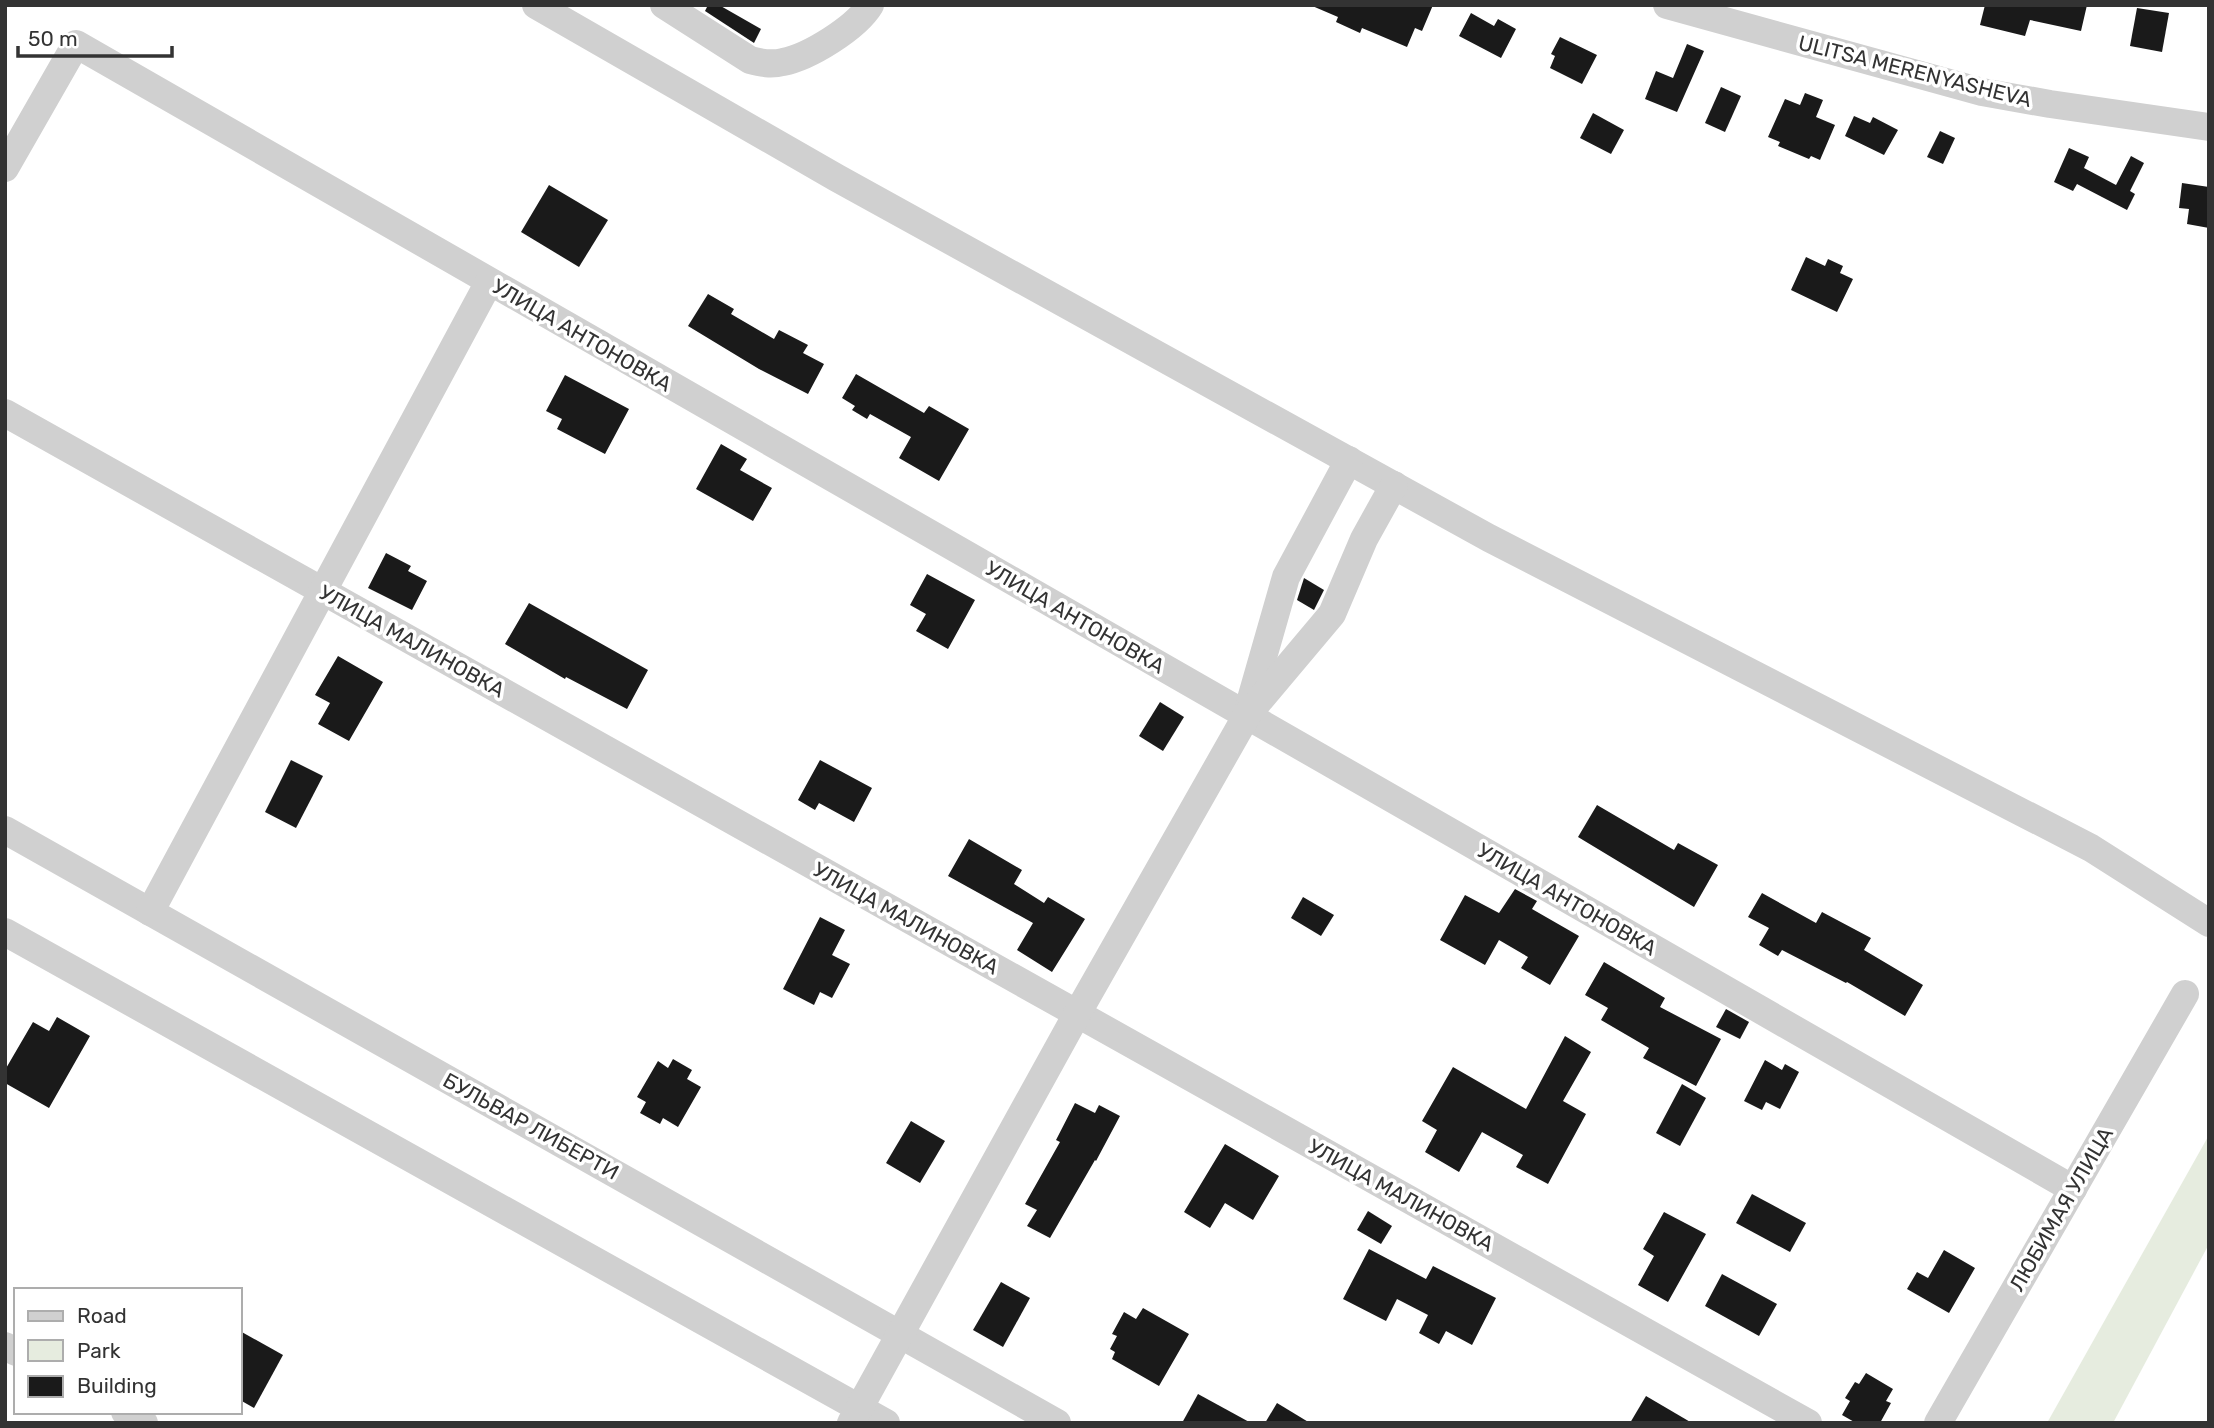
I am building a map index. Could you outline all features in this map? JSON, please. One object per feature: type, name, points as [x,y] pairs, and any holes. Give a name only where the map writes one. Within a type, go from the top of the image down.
[{"type":"street","points":[[536,5],[837,178],[1503,545],[2091,848],[2209,923]]},
{"type":"street","points":[[664,5],[750,60],[765,64],[783,62],[803,55],[825,43],[849,27],[870,5]]},
{"type":"street","name":"ULITSA MERENYASHEVA","points":[[1667,5],[1982,92],[2209,127]]},
{"type":"street","name":"УЛИЦА АНТОНОВКА","points":[[5,169],[76,44],[2073,1189]]},
{"type":"street","points":[[150,912],[489,282]]},
{"type":"street","name":"УЛИЦА МАЛИНОВКА","points":[[5,413],[1808,1423]]},
{"type":"street","points":[[1247,715],[1286,577],[1349,460]]},
{"type":"street","points":[[855,1415],[1077,1014],[1247,715],[1332,614],[1364,539],[1394,485]]},
{"type":"street","name":"БУЛЬВАР ЛИБЕРТИ","points":[[5,830],[1057,1423]]},
{"type":"street","points":[[5,932],[855,1415],[886,1423]]},
{"type":"street","name":"ЛЮБИМАЯ УЛИЦА","points":[[1938,1423],[2185,995]]},
{"type":"street","points":[[128,1414],[144,1423]]},
{"type":"green space","points":[[2209,1135],[2209,1244],[2113,1423],[2047,1423]]},
{"type":"building","points":[[708,5],[719,5],[761,29],[754,43],[705,11]]},
{"type":"building","points":[[1310,5],[1433,5],[1422,31],[1415,28],[1407,47],[1362,28],[1360,33],[1336,22],[1338,17]]},
{"type":"building","points":[[1985,5],[2087,5],[2081,31],[2030,20],[2025,36],[1980,25]]},
{"type":"building","points":[[2137,8],[2169,13],[2162,52],[2130,46]]},
{"type":"building","points":[[1471,13],[1494,26],[1498,19],[1516,29],[1501,58],[1459,36]]},
{"type":"building","points":[[1560,37],[1597,55],[1582,84],[1550,68],[1555,56],[1551,54]]},
{"type":"building","points":[[1687,44],[1704,51],[1677,112],[1645,99],[1656,71],[1673,78]]},
{"type":"building","points":[[1721,87],[1741,96],[1725,132],[1705,123]]},
{"type":"building","points":[[1805,93],[1823,100],[1816,117],[1835,125],[1820,160],[1811,156],[1809,159],[1778,146],[1780,142],[1768,137],[1785,99],[1800,105]]},
{"type":"building","points":[[1593,113],[1624,130],[1611,154],[1580,138]]},
{"type":"building","points":[[1854,116],[1870,123],[1873,117],[1898,130],[1884,155],[1845,136]]},
{"type":"building","points":[[1940,131],[1955,138],[1943,164],[1927,157]]},
{"type":"building","points":[[2069,148],[2089,157],[2084,168],[2116,185],[2131,156],[2144,163],[2130,191],[2135,194],[2127,210],[2077,184],[2073,191],[2054,182]]},
{"type":"building","points":[[2182,183],[2209,187],[2209,228],[2187,224],[2189,209],[2179,208]]},
{"type":"building","points":[[549,185],[608,220],[579,267],[521,232]]},
{"type":"building","points":[[1806,257],[1825,266],[1828,259],[1843,266],[1840,273],[1853,279],[1837,312],[1791,290]]},
{"type":"building","points":[[708,294],[734,309],[731,314],[774,339],[779,330],[808,345],[803,353],[824,364],[808,394],[759,369],[688,326]]},
{"type":"building","points":[[856,374],[924,413],[929,406],[969,429],[939,481],[899,458],[911,437],[870,414],[867,419],[852,410],[855,406],[842,398]]},
{"type":"building","points":[[565,375],[629,409],[605,454],[557,429],[562,419],[546,411]]},
{"type":"building","points":[[721,444],[747,459],[740,470],[772,488],[753,521],[696,489]]},
{"type":"building","points":[[386,553],[411,566],[408,571],[427,581],[412,610],[368,588]]},
{"type":"building","points":[[927,574],[975,600],[948,649],[916,631],[926,614],[910,605]]},
{"type":"building","points":[[1304,578],[1324,590],[1314,610],[1297,600]]},
{"type":"building","points":[[529,603],[648,670],[627,709],[566,677],[565,679],[505,644]]},
{"type":"building","points":[[338,656],[383,682],[349,741],[318,724],[330,703],[315,695]]},
{"type":"building","points":[[1160,702],[1184,717],[1163,751],[1139,736]]},
{"type":"building","points":[[291,760],[323,776],[296,828],[265,812]]},
{"type":"building","points":[[820,760],[872,788],[854,822],[819,803],[815,810],[798,800]]},
{"type":"building","points":[[1597,805],[1674,850],[1678,843],[1718,865],[1694,907],[1578,837]]},
{"type":"building","points":[[969,839],[1022,870],[1014,884],[1044,903],[1048,897],[1085,919],[1052,972],[1017,950],[1033,923],[948,876]]},
{"type":"building","points":[[1515,889],[1537,901],[1532,909],[1579,936],[1550,985],[1521,968],[1528,957],[1499,940],[1485,965],[1440,940],[1465,895],[1499,913]]},
{"type":"building","points":[[1762,893],[1816,923],[1822,912],[1871,938],[1864,950],[1923,985],[1905,1016],[1847,982],[1782,950],[1778,956],[1759,945],[1769,928],[1748,917]]},
{"type":"building","points":[[1303,897],[1334,915],[1321,936],[1291,918]]},
{"type":"building","points":[[820,917],[845,930],[832,955],[850,964],[832,998],[820,992],[814,1005],[783,989]]},
{"type":"building","points":[[1604,962],[1665,998],[1660,1007],[1721,1039],[1696,1086],[1643,1058],[1649,1048],[1601,1020],[1608,1008],[1585,995]]},
{"type":"building","points":[[1726,1009],[1749,1022],[1740,1039],[1716,1027]]},
{"type":"building","points":[[57,1017],[90,1036],[49,1108],[5,1083],[5,1070],[33,1022],[49,1031]]},
{"type":"building","points":[[1565,1036],[1591,1052],[1563,1101],[1586,1114],[1548,1184],[1516,1167],[1523,1155],[1482,1132],[1459,1172],[1425,1152],[1437,1130],[1422,1121],[1453,1067],[1526,1109]]},
{"type":"building","points":[[673,1059],[692,1070],[687,1079],[701,1087],[678,1127],[663,1118],[660,1124],[640,1113],[646,1102],[637,1097],[658,1061],[668,1068]]},
{"type":"building","points":[[1765,1060],[1782,1070],[1785,1064],[1799,1072],[1780,1109],[1766,1102],[1762,1110],[1744,1101]]},
{"type":"building","points":[[1682,1084],[1706,1098],[1680,1146],[1656,1133]]},
{"type":"building","points":[[1075,1103],[1095,1113],[1099,1105],[1120,1116],[1050,1238],[1027,1226],[1037,1210],[1025,1204],[1060,1142],[1056,1140]]},
{"type":"building","points":[[911,1121],[945,1141],[920,1183],[886,1163]]},
{"type":"building","points":[[1225,1144],[1279,1176],[1253,1220],[1225,1203],[1210,1228],[1184,1212]]},
{"type":"building","points":[[1752,1194],[1806,1223],[1790,1252],[1736,1223]]},
{"type":"building","points":[[1368,1211],[1392,1226],[1381,1244],[1357,1230]]},
{"type":"building","points":[[1664,1212],[1706,1234],[1668,1302],[1638,1285],[1654,1256],[1643,1249]]},
{"type":"building","points":[[1369,1249],[1426,1279],[1433,1266],[1496,1298],[1472,1345],[1446,1331],[1439,1344],[1419,1333],[1428,1315],[1397,1299],[1386,1321],[1343,1299]]},
{"type":"building","points":[[1944,1250],[1975,1268],[1949,1313],[1907,1289],[1917,1272],[1928,1278]]},
{"type":"building","points":[[1722,1274],[1777,1304],[1759,1336],[1705,1306]]},
{"type":"building","points":[[1001,1282],[1030,1298],[1003,1347],[973,1330]]},
{"type":"building","points":[[1143,1308],[1189,1334],[1159,1386],[1112,1359],[1115,1352],[1110,1349],[1117,1336],[1112,1334],[1124,1312],[1136,1319]]},
{"type":"building","points":[[242,1332],[283,1355],[254,1408],[242,1401]]},
{"type":"building","points":[[1866,1373],[1893,1389],[1886,1401],[1891,1403],[1880,1423],[1856,1423],[1842,1415],[1850,1401],[1845,1398],[1855,1382],[1859,1384]]},
{"type":"building","points":[[1198,1394],[1251,1423],[1182,1423]]},
{"type":"building","points":[[1646,1396],[1692,1423],[1630,1423]]},
{"type":"building","points":[[1277,1403],[1310,1423],[1265,1423]]}]
